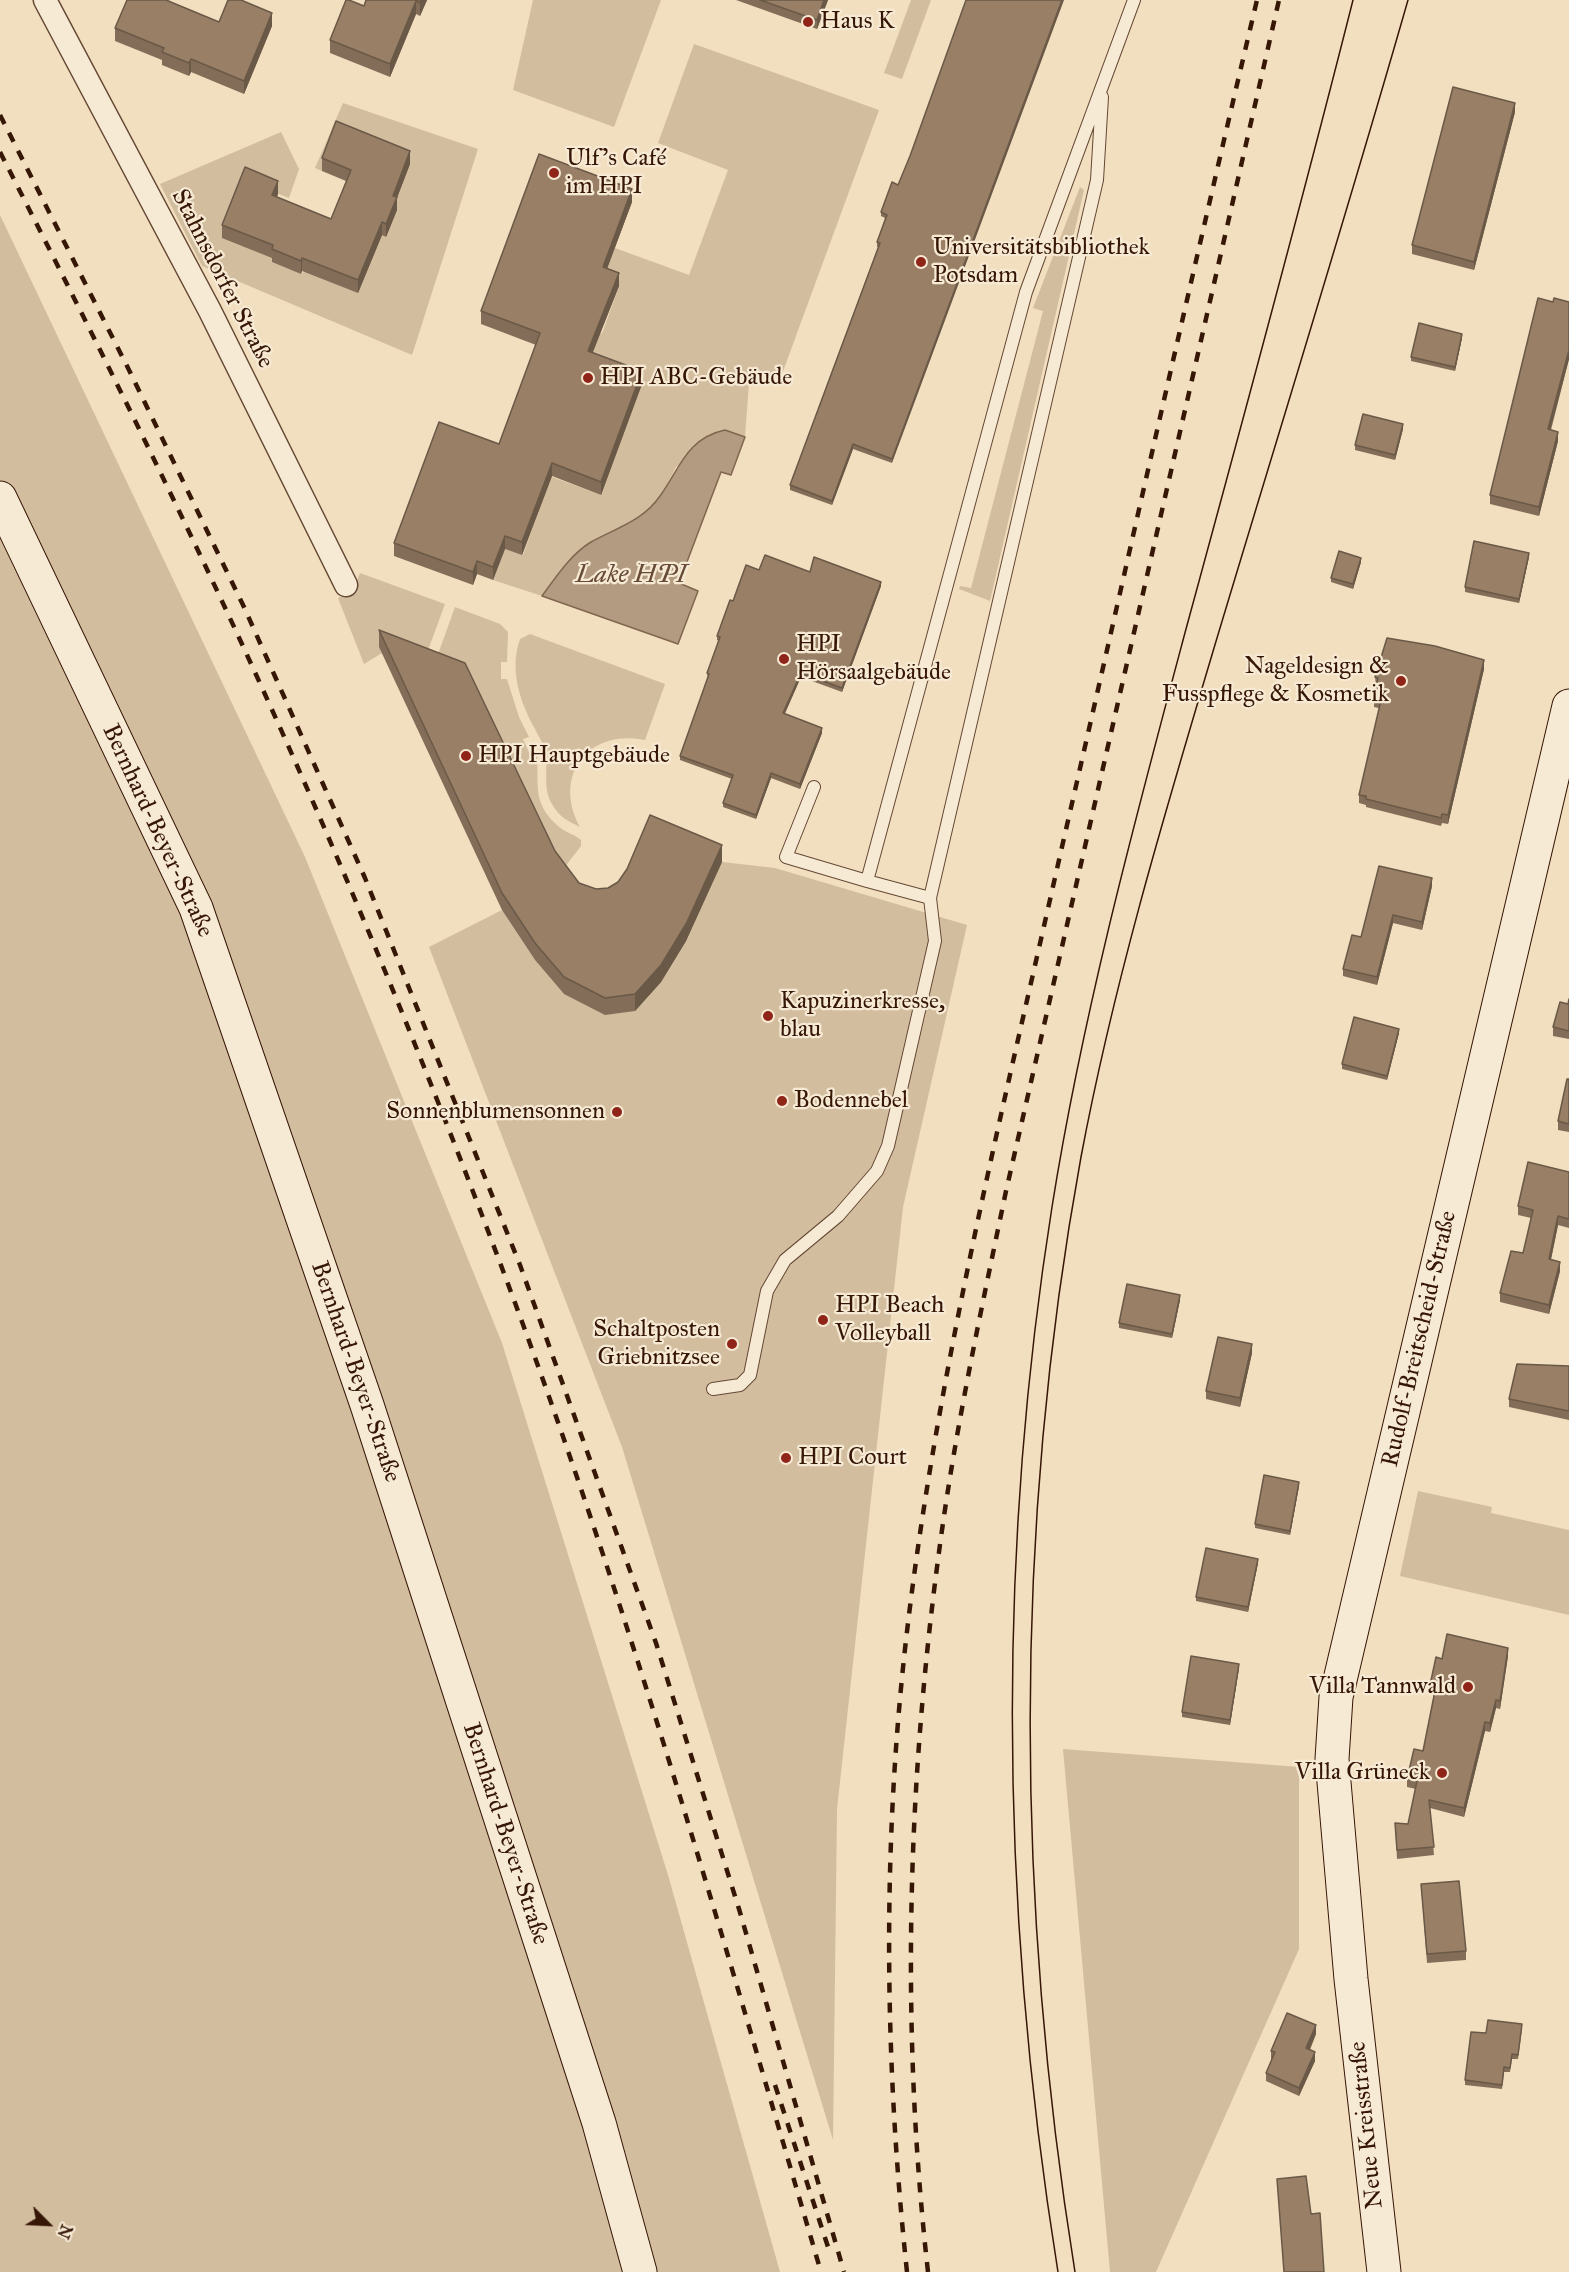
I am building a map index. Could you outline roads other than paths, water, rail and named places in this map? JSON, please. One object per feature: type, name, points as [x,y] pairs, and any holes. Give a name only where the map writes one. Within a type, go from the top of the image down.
[{"type":"street","name":"Stahnsdorfer Straße","points":[[45,0],[210,311],[346,585]]},
{"type":"street","name":"Bernhard-Beyer-Straße","points":[[0,498],[196,908],[367,1405],[592,2103],[640,2272]]},
{"type":"street","name":"Rudolf-Breitscheid-Straße","points":[[1351,1979],[1332,1759],[1336,1697],[1569,706]]},
{"type":"street","name":"Neue Kreisstraße","points":[[1351,1979],[1384,2272]]},
{"type":"lane","points":[[867,881],[1026,292],[1134,0]]},
{"type":"lane","points":[[713,1389],[740,1385],[750,1375],[767,1291],[785,1260],[838,1216],[877,1171],[888,1146],[935,941],[930,898],[1097,180],[1103,83]]},
{"type":"lane","points":[[814,787],[786,857],[930,898]]},
{"type":"water","name":"Lake HPI","points":[[725,430],[745,437],[731,475],[721,472],[679,583],[698,591],[678,644],[542,596],[564,566],[584,547],[646,512],[660,496],[693,447],[712,434]]},
{"type":"tram line","points":[[1058,2272],[1039,2139],[1025,2006],[1016,1873],[1013,1740],[1014,1606],[1021,1473],[1034,1340],[1052,1207],[1065,1134],[1112,916],[1148,772],[1353,0]]},
{"type":"tram line","points":[[1075,2272],[1055,2132],[1041,1993],[1033,1853],[1030,1714],[1033,1575],[1043,1436],[1059,1296],[1094,1091],[1142,896],[1408,0]]},
{"type":"railway","points":[[907,2272],[899,2191],[890,2029],[890,1866],[900,1704],[921,1527],[954,1335],[994,1145],[1257,0]]},
{"type":"railway","points":[[928,2272],[919,2182],[914,2092],[911,1912],[920,1731],[928,1641],[945,1506],[969,1371],[1006,1191],[1279,0]]},
{"type":"railway","points":[[0,115],[129,370],[244,607],[365,878],[520,1265],[656,1643],[739,1909],[844,2272]]},
{"type":"railway","points":[[0,152],[144,440],[265,694],[371,938],[470,1185],[547,1392],[631,1641],[709,1893],[821,2272]]},
{"type":"railway","points":[[775,2085],[829,2250]]},
{"type":"place","name":"Haus K","points":[[808,22]]},
{"type":"place","name":"Ulf's Café im HPI","points":[[554,173]]},
{"type":"place","name":"Universitätsbibliothek Potsdam","points":[[921,262]]},
{"type":"place","name":"HPI ABC-Gebäude","points":[[588,378]]},
{"type":"place","name":"HPI Hörsaalgebäude","points":[[784,659]]},
{"type":"place","name":"Nageldesign & Fusspflege & Kosmetik","points":[[1401,681]]},
{"type":"place","name":"HPI Hauptgebäude","points":[[466,756]]},
{"type":"place","name":"Kapuzinerkresse, blau","points":[[768,1016]]},
{"type":"place","name":"Bodennebel","points":[[782,1101]]},
{"type":"place","name":"Sonnenblumensonnen","points":[[617,1112]]},
{"type":"place","name":"HPI Beach Volleyball","points":[[823,1320]]},
{"type":"place","name":"Schaltposten Griebnitzsee","points":[[732,1344]]},
{"type":"place","name":"HPI Court","points":[[786,1458]]},
{"type":"place","name":"Villa Tannwald","points":[[1468,1687]]},
{"type":"place","name":"Villa Grüneck","points":[[1442,1773]]}]
